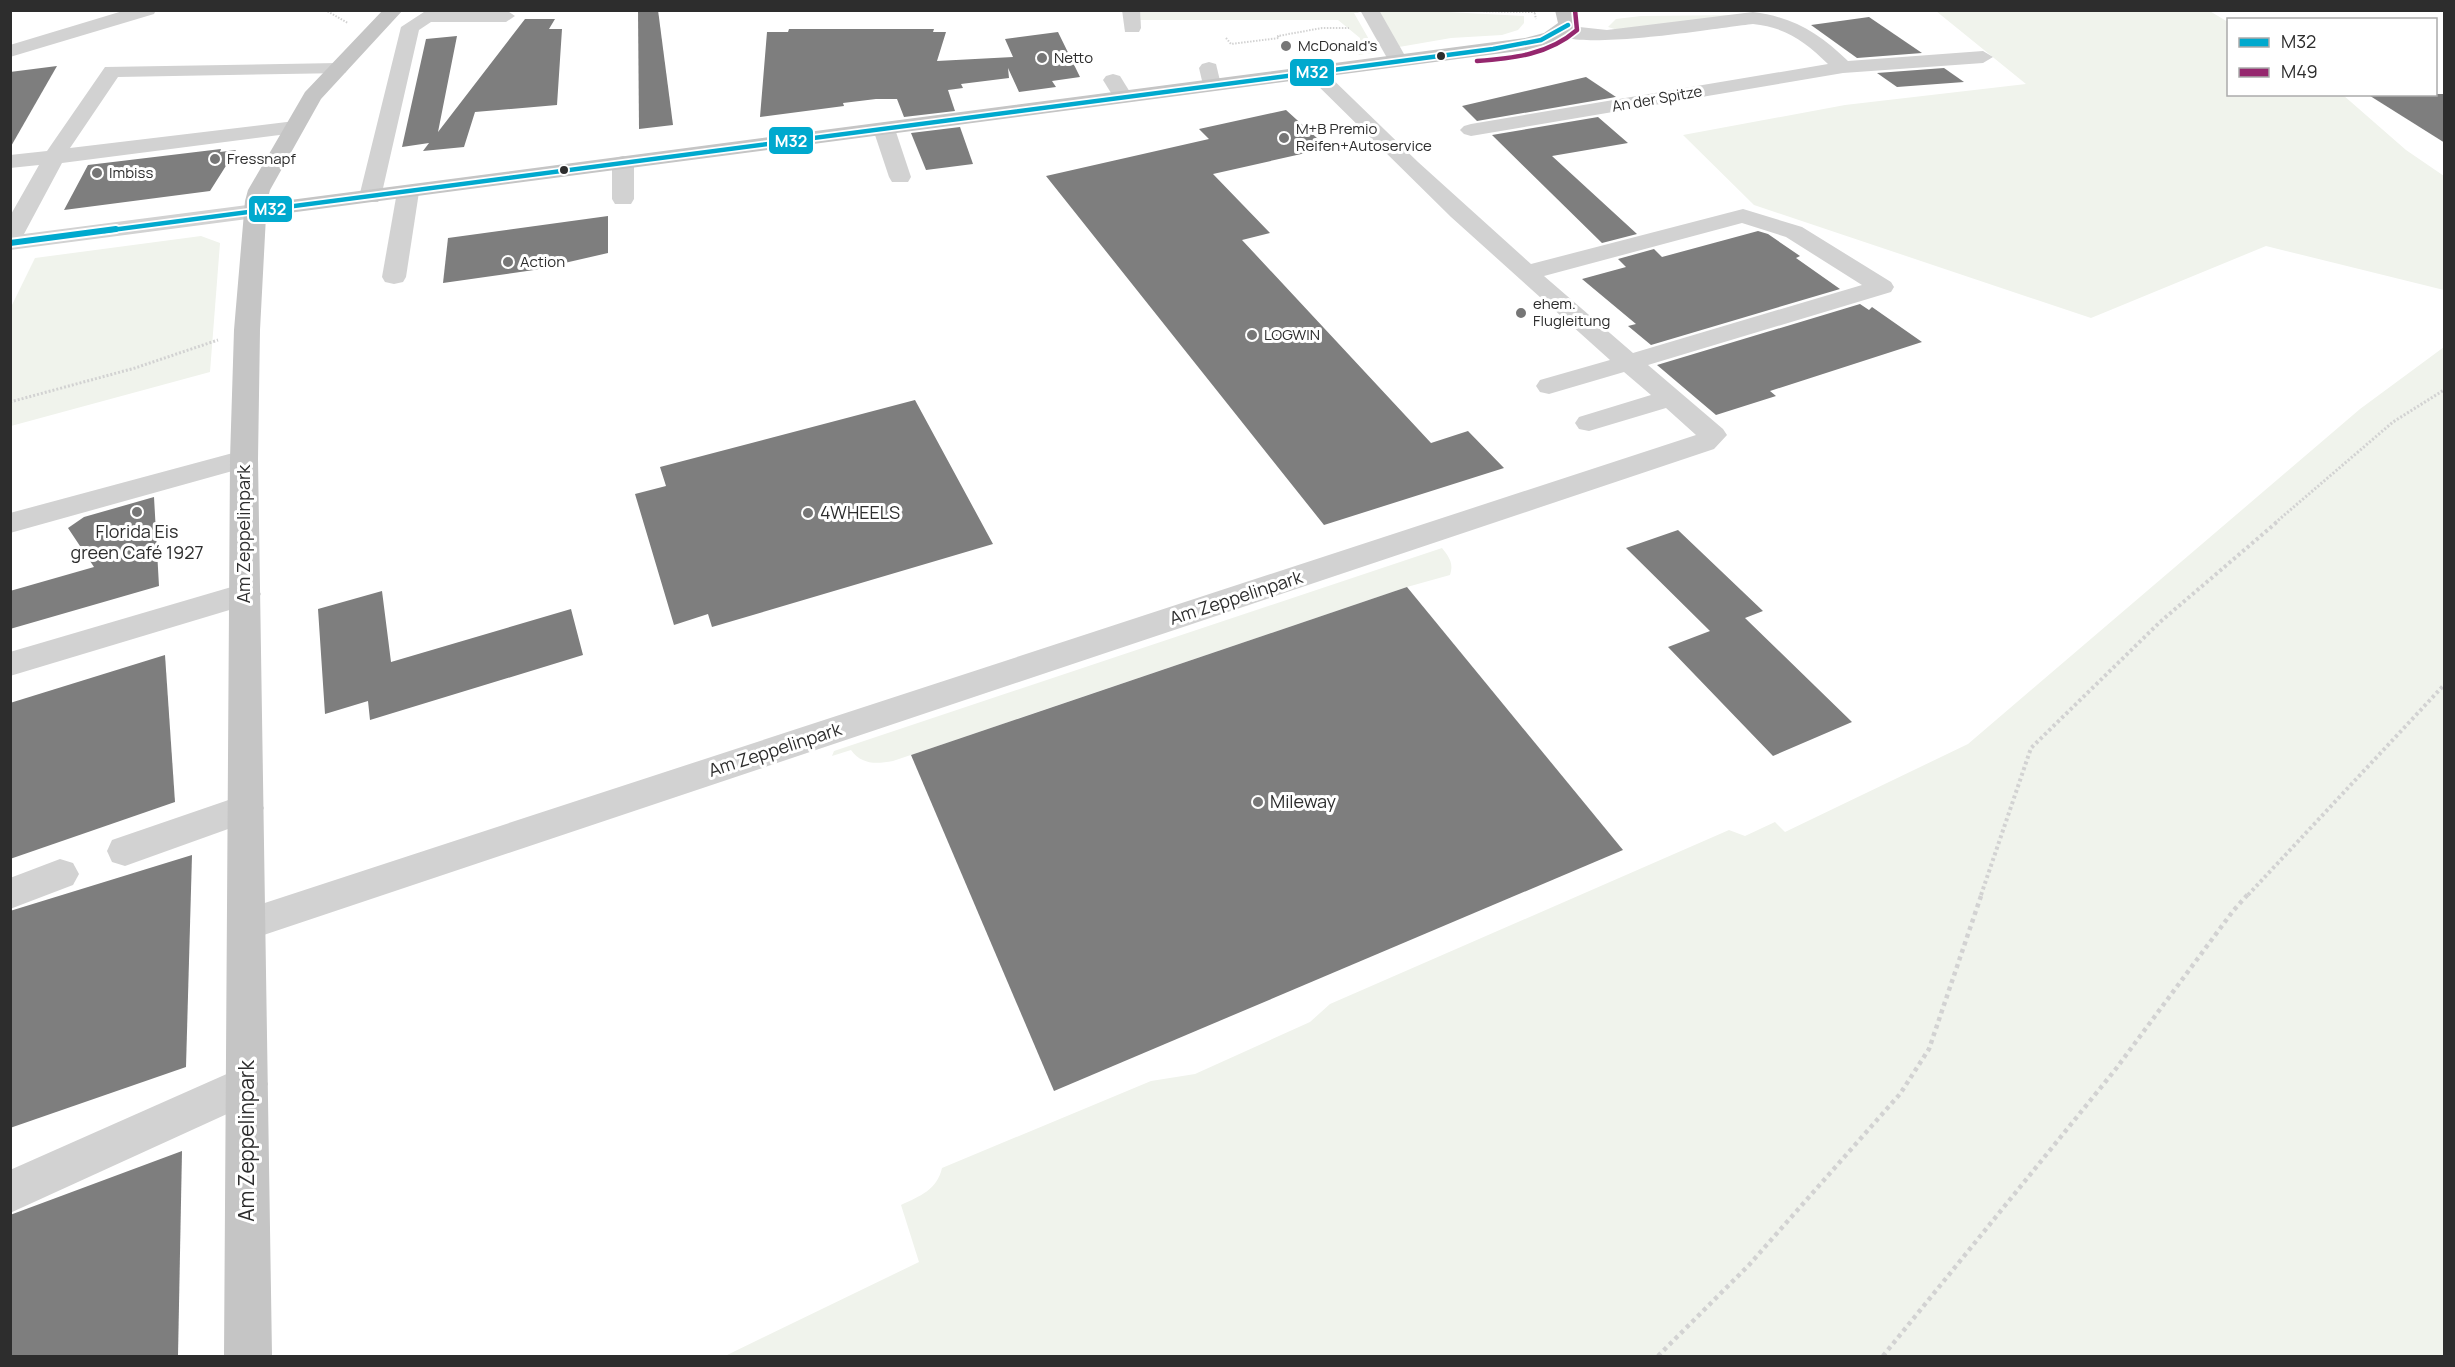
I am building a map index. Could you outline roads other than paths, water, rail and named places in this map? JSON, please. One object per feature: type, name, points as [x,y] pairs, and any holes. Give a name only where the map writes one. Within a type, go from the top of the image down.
[{"type":"main road","name":"Am Zeppelinpark","points":[[248,1356],[244,459],[247,330],[255,211],[259,190],[312,96],[394,10]]},
{"type":"main road","points":[[255,211],[884,129],[1118,88],[1210,77],[1314,72],[1526,44],[1561,31],[1568,24],[1564,10]]},
{"type":"street","points":[[10,51],[147,10]]},
{"type":"street","points":[[1369,10],[1398,61]]},
{"type":"street","points":[[370,197],[410,27],[427,16],[506,16]]},
{"type":"street","points":[[1561,31],[1607,36],[1753,18],[1773,20],[1797,27],[1843,67]]},
{"type":"street","name":"An der Spitze","points":[[1471,130],[1843,67],[1983,57]]},
{"type":"street","points":[[10,238],[54,157],[112,71],[338,69]]},
{"type":"street","name":"Am Zeppelinpark","points":[[246,925],[1704,443],[1713,435],[1527,273],[1314,72]]},
{"type":"street","points":[[10,162],[295,127]]},
{"type":"street","points":[[884,129],[900,177]]},
{"type":"street","points":[[623,163],[623,199]]},
{"type":"street","points":[[394,277],[408,192]]},
{"type":"street","points":[[10,243],[255,211]]},
{"type":"street","points":[[1527,273],[1743,216],[1794,232],[1882,287],[1549,386]]},
{"type":"street","points":[[1589,423],[1670,398]]},
{"type":"street","points":[[10,523],[244,459]]},
{"type":"street","points":[[10,664],[245,594]]},
{"type":"street","points":[[125,851],[246,808]]},
{"type":"street","points":[[10,894],[60,874]]},
{"type":"street","points":[[10,1192],[246,1084]]},
{"type":"place","name":"McDonald's","points":[[1286,46]]},
{"type":"place","name":"Netto","points":[[1042,58]]},
{"type":"place","name":"M+B Premio Reifen+Autoservice","points":[[1284,138]]},
{"type":"place","name":"Fressnapf","points":[[215,159]]},
{"type":"place","name":"Imbiss","points":[[97,173]]},
{"type":"place","name":"Action","points":[[508,262]]},
{"type":"place","name":"ehem. Flugleitung","points":[[1521,313]]},
{"type":"place","name":"LOGWIN","points":[[1252,335]]},
{"type":"place","name":"Florida Eis green Café 1927","points":[[137,512]]},
{"type":"place","name":"4WHEELS","points":[[808,513]]},
{"type":"place","name":"Mileway","points":[[1258,802]]}]
